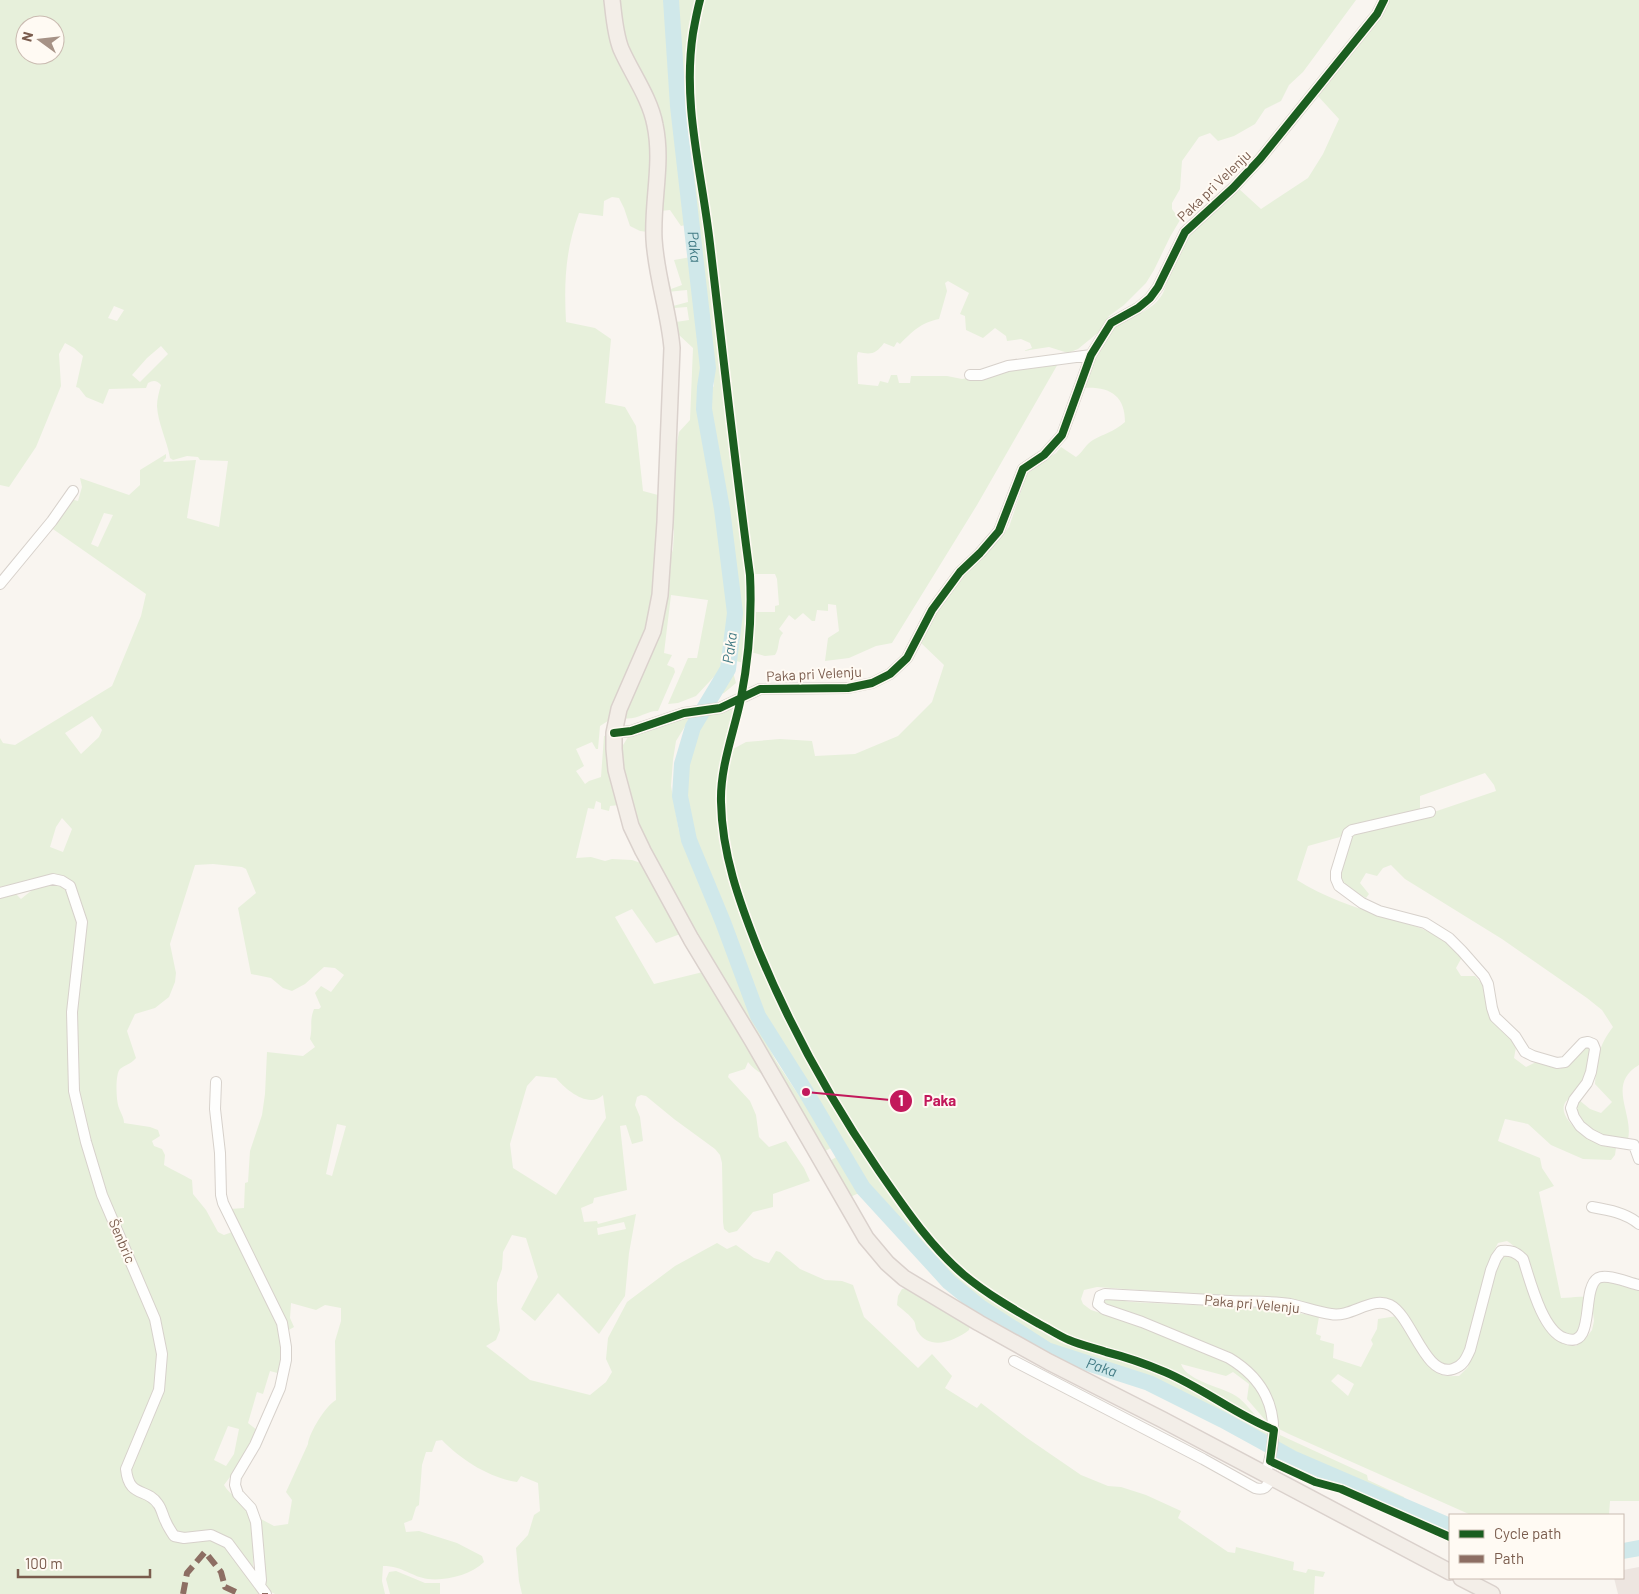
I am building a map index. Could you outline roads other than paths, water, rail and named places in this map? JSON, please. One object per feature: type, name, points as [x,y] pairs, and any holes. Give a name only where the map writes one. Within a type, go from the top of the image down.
[{"type":"main road","points":[[612,0],[620,46],[655,123],[658,151],[654,240],[658,271],[670,324],[672,348],[660,594],[653,631],[622,701],[614,733],[616,763],[623,799],[631,826],[643,851],[854,1218],[866,1238],[887,1263],[920,1289],[1049,1362],[1449,1571]]},
{"type":"main road","points":[[1463,1579],[1492,1594]]},
{"type":"street","name":"Paka pri Velenju","points":[[614,733],[631,731],[684,713],[720,708],[760,689],[848,688],[872,683],[890,674],[907,658],[932,610],[960,572],[999,531],[1023,469],[1044,456],[1062,435],[1090,355],[1111,323],[1138,308],[1154,292],[1185,232],[1233,188],[1260,159],[1377,14],[1384,0]]},
{"type":"street","points":[[970,375],[982,374],[1008,366],[1090,355]]},
{"type":"street","points":[[0,584],[52,521],[73,491]]},
{"type":"street","points":[[1430,812],[1348,832],[1336,872],[1339,886],[1362,903],[1378,911],[1425,923],[1449,938],[1484,976],[1495,1017],[1515,1036],[1525,1052],[1557,1063],[1565,1062],[1583,1043],[1593,1044],[1595,1048],[1591,1072],[1587,1083],[1574,1100],[1571,1108],[1574,1117],[1580,1126],[1602,1140],[1634,1145],[1639,1159]]},
{"type":"street","name":"Šenbric","points":[[0,893],[53,879],[62,881],[70,886],[82,922],[72,1012],[74,1091],[86,1142],[102,1195],[155,1319],[162,1354],[159,1390],[126,1469],[127,1480],[135,1490],[158,1503],[166,1525],[174,1536],[184,1538],[212,1536],[228,1543],[263,1590]]},
{"type":"street","name":"Šenbric","points":[[216,1082],[214,1109],[220,1153],[221,1195],[223,1203],[282,1323],[286,1347],[286,1360],[280,1388],[255,1445],[236,1477],[235,1485],[238,1494],[250,1508],[256,1522],[263,1590]]},
{"type":"street","points":[[1592,1208],[1611,1210],[1633,1218],[1639,1224]]},
{"type":"street","name":"Paka pri Velenju","points":[[1268,1476],[1274,1432],[1271,1410],[1263,1390],[1255,1378],[1242,1366],[1199,1345],[1104,1309],[1098,1304],[1100,1296],[1105,1294],[1290,1304],[1333,1315],[1346,1314],[1380,1303],[1389,1305],[1398,1312],[1408,1324],[1431,1362],[1441,1368],[1450,1370],[1458,1367],[1466,1360],[1491,1270],[1501,1251],[1510,1250],[1516,1252],[1523,1259],[1547,1323],[1556,1334],[1565,1339],[1574,1340],[1581,1336],[1585,1330],[1589,1295],[1592,1284],[1596,1279],[1609,1277],[1639,1285]]},
{"type":"street","points":[[1014,1361],[1255,1488],[1265,1489],[1268,1476]]},
{"type":"waterway","name":"Paka","points":[[671,0],[678,106],[708,368],[704,409],[722,509],[735,613],[728,669],[693,727],[682,764],[680,796],[689,840],[723,922],[758,1016],[863,1188],[949,1282],[980,1307],[1047,1350],[1149,1383],[1223,1420],[1292,1458],[1449,1526]]},
{"type":"waterway","name":"Paka","points":[[1624,1551],[1639,1548]]},
{"type":"place","name":"Paka","points":[[806,1092]]}]
